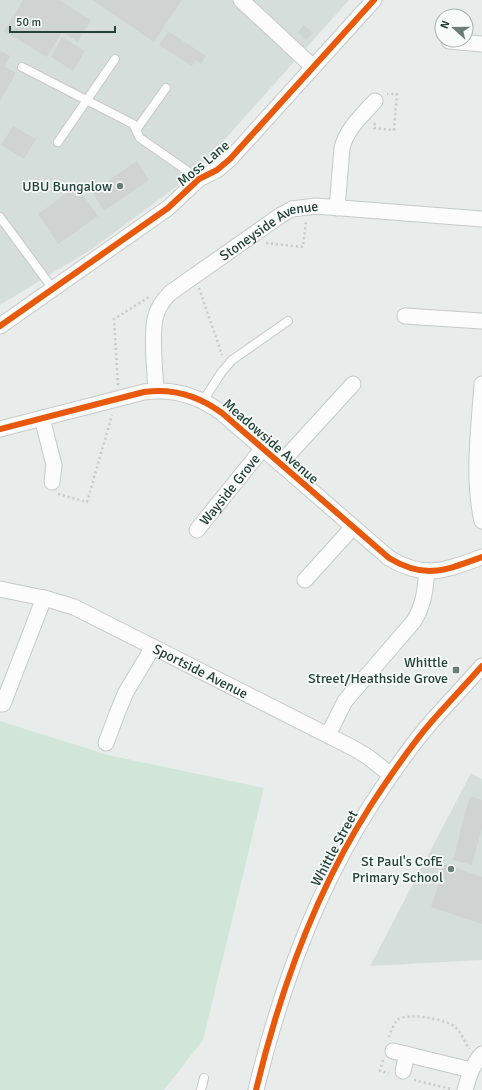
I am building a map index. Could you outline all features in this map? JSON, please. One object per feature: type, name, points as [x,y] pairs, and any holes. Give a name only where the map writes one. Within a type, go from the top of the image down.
[{"type":"street","points":[[241,0],[313,67]]},
{"type":"street","name":"Moss Lane","points":[[0,326],[168,208],[199,179],[217,170],[230,159],[374,0]]},
{"type":"street","points":[[337,208],[344,139],[348,131],[372,111]]},
{"type":"street","name":"Stoneyside Avenue","points":[[156,390],[154,328],[155,318],[164,299],[170,293],[281,214],[292,209],[308,206],[482,219]]},
{"type":"street","points":[[412,321],[482,321]]},
{"type":"street","points":[[280,464],[353,384]]},
{"type":"street","points":[[482,384],[477,489],[482,521]]},
{"type":"street","name":"Meadowside Avenue","points":[[0,429],[144,392],[156,390],[169,391],[203,401],[222,413],[395,562],[414,570],[427,572],[451,568],[482,557]]},
{"type":"street","points":[[42,418],[54,466],[52,482]]},
{"type":"street","name":"Wayside Grove","points":[[197,530],[262,448]]},
{"type":"street","points":[[305,580],[353,527]]},
{"type":"street","points":[[328,735],[345,700],[414,622],[424,600],[427,572]]},
{"type":"street","name":"Sportside Avenue","points":[[0,589],[44,598],[74,607],[328,735],[368,757],[391,775]]},
{"type":"street","points":[[0,704],[3,704],[44,598]]},
{"type":"street","points":[[106,743],[126,692],[154,647]]},
{"type":"street","name":"Whittle Street","points":[[256,1090],[283,996],[306,930],[329,879],[349,841],[391,775],[432,721],[482,666]]},
{"type":"street","points":[[403,1071],[400,1052],[471,1070]]},
{"type":"street","points":[[465,1090],[471,1070],[482,1054]]},
{"type":"lane","points":[[58,142],[115,59]]},
{"type":"lane","points":[[22,67],[133,124],[140,138],[199,179]]},
{"type":"lane","points":[[136,130],[166,88]]},
{"type":"lane","points":[[0,217],[53,289]]},
{"type":"lane","points":[[203,401],[221,373],[232,360],[288,321]]},
{"type":"lane","points":[[201,1090],[204,1078]]},
{"type":"path","points":[[375,94],[397,94],[394,130],[374,128],[372,111],[375,94]]},
{"type":"path","points":[[254,234],[261,243],[303,246],[308,206]]},
{"type":"path","points":[[195,275],[226,367]]},
{"type":"path","points":[[52,482],[49,491],[87,502],[117,400],[114,319],[154,293],[170,293]]},
{"type":"shaded area","points":[[0,0],[349,0],[195,173],[92,249],[0,305]]},
{"type":"shaded area","name":"St Paul's CofE Primary School","points":[[471,773],[482,779],[482,960],[370,966]]},
{"type":"green space","points":[[0,721],[108,755],[264,788],[203,1040],[164,1090],[0,1090]]},
{"type":"building","points":[[23,0],[59,0],[91,20],[78,42],[62,32],[47,57],[4,31]]},
{"type":"building","points":[[92,0],[182,0],[154,42]]},
{"type":"building","points":[[304,25],[313,33],[306,40],[298,32]]},
{"type":"building","points":[[168,31],[206,56],[201,64],[195,60],[192,66],[159,45]]},
{"type":"building","points":[[62,37],[85,51],[73,71],[51,57]]},
{"type":"building","points":[[0,50],[10,56],[4,66],[16,73],[0,102]]},
{"type":"building","points":[[13,126],[36,139],[24,159],[1,145]]},
{"type":"building","name":"UBU Bungalow","points":[[137,161],[149,180],[104,211],[92,192]]},
{"type":"building","points":[[76,186],[98,216],[58,244],[38,214]]},
{"type":"building","points":[[470,796],[482,800],[482,828],[472,865],[453,860]]},
{"type":"building","points":[[445,864],[482,877],[482,924],[431,907]]},
{"type":"cycle path","points":[[0,326],[168,208],[199,179],[217,170],[230,159],[374,0]]},
{"type":"cycle path","points":[[0,429],[144,392],[175,392],[204,402],[222,413],[389,558],[402,565],[425,571],[436,571],[457,566],[482,557]]},
{"type":"cycle path","points":[[256,1090],[276,1016],[288,979],[316,907],[351,838],[400,761],[439,713],[482,666]]},
{"type":"place","name":"UBU Bungalow","points":[[120,186]]},
{"type":"place","name":"Whittle Street/Heathside Grove","points":[[456,670]]},
{"type":"place","name":"St Paul's CofE Primary School","points":[[451,869]]}]
